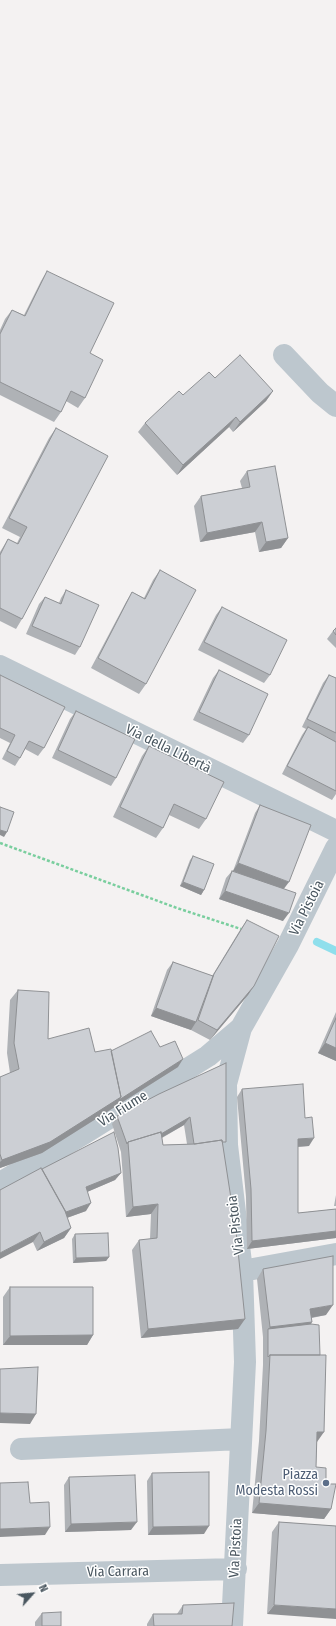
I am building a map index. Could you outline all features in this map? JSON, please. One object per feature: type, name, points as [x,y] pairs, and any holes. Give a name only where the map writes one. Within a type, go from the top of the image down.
[{"type":"street","points":[[284,355],[320,393],[336,406]]},
{"type":"street","name":"Via della Libertà","points":[[0,666],[336,831]]},
{"type":"street","name":"Via Pistoia","points":[[232,1626],[245,1362],[242,1271],[227,1145],[226,1084],[241,1028],[292,938],[336,848]]},
{"type":"street","name":"Via Fiume","points":[[0,1183],[85,1133],[208,1056],[241,1028]]},
{"type":"street","points":[[242,1271],[336,1254]]},
{"type":"street","points":[[21,1449],[241,1439]]},
{"type":"street","name":"Via Carrara","points":[[0,1575],[236,1569]]},
{"type":"path","points":[[0,843],[177,908],[251,933]]},
{"type":"building","points":[[47,271],[114,303],[90,353],[103,360],[85,398],[71,391],[61,412],[0,382],[0,334],[12,310],[25,316]]},
{"type":"building","points":[[240,355],[273,391],[240,422],[236,417],[183,465],[145,423],[179,391],[183,395],[209,372],[215,378]]},
{"type":"building","points":[[56,428],[108,456],[22,619],[0,608],[0,555],[8,539],[18,544],[27,527],[9,518]]},
{"type":"building","points":[[275,466],[288,538],[266,542],[262,522],[207,533],[201,496],[250,487],[247,471]]},
{"type":"building","points":[[160,570],[196,590],[146,684],[98,658],[132,592],[145,599]]},
{"type":"building","points":[[66,590],[99,605],[80,647],[32,626],[45,597],[61,604]]},
{"type":"building","points":[[222,607],[287,640],[270,675],[204,642]]},
{"type":"building","points":[[336,628],[336,635],[333,631]]},
{"type":"building","points":[[219,670],[268,694],[249,735],[199,712]]},
{"type":"building","points":[[0,675],[65,707],[44,748],[29,741],[20,758],[7,751],[15,735],[0,728]]},
{"type":"building","points":[[329,675],[336,678],[336,733],[307,719]]},
{"type":"building","points":[[76,711],[135,739],[116,778],[58,750]]},
{"type":"building","points":[[308,727],[336,742],[336,791],[287,766]]},
{"type":"building","points":[[149,746],[224,782],[206,819],[174,804],[163,828],[120,807]]},
{"type":"building","points":[[260,805],[311,825],[289,882],[238,863]]},
{"type":"building","points":[[0,807],[14,812],[7,832],[0,830]]},
{"type":"building","points":[[193,856],[214,864],[204,890],[183,882]]},
{"type":"building","points":[[232,871],[296,893],[289,913],[225,891]]},
{"type":"building","points":[[247,920],[279,936],[254,986],[217,1030],[198,1020],[214,974]]},
{"type":"building","points":[[173,962],[213,976],[196,1022],[156,1008]]},
{"type":"building","points":[[18,990],[49,992],[48,1039],[89,1028],[95,1052],[111,1049],[121,1097],[50,1142],[2,1160],[0,1154],[0,1077],[19,1069],[14,1043]]},
{"type":"building","points":[[336,1018],[336,1048],[325,1043]]},
{"type":"building","points":[[151,1031],[160,1047],[175,1041],[183,1059],[119,1100],[121,1097],[111,1051]]},
{"type":"building","points":[[226,1063],[226,1142],[222,1142],[222,1140],[194,1144],[190,1117],[161,1134],[161,1132],[128,1142],[127,1144],[117,1116],[159,1094]]},
{"type":"building","points":[[303,1084],[305,1118],[312,1117],[314,1138],[298,1139],[298,1213],[336,1209],[336,1231],[252,1241],[251,1189],[242,1089]]},
{"type":"building","points":[[114,1132],[118,1148],[121,1173],[86,1187],[91,1203],[66,1212],[42,1169]]},
{"type":"building","points":[[161,1132],[163,1145],[195,1144],[222,1140],[236,1231],[245,1319],[148,1329],[139,1240],[157,1238],[158,1204],[133,1207],[128,1142]]},
{"type":"building","points":[[41,1168],[65,1211],[71,1228],[44,1242],[40,1232],[0,1253],[0,1190]]},
{"type":"building","points":[[108,1233],[109,1257],[76,1258],[75,1234]]},
{"type":"building","points":[[333,1256],[333,1305],[310,1309],[312,1322],[270,1327],[263,1269]]},
{"type":"building","points":[[10,1287],[93,1287],[93,1335],[10,1336]]},
{"type":"building","points":[[311,1324],[319,1325],[320,1355],[270,1355],[268,1357],[268,1329]]},
{"type":"building","points":[[270,1355],[326,1355],[324,1432],[317,1432],[316,1467],[326,1468],[326,1484],[336,1484],[331,1509],[259,1503],[266,1431]]},
{"type":"building","points":[[38,1367],[36,1414],[0,1413],[0,1369]]},
{"type":"building","points":[[209,1472],[209,1526],[153,1527],[152,1473]]},
{"type":"building","points":[[135,1475],[137,1522],[71,1524],[69,1477]]},
{"type":"building","points":[[28,1482],[30,1503],[49,1502],[50,1527],[0,1529],[0,1483]]},
{"type":"building","points":[[279,1522],[336,1526],[336,1609],[274,1605]]},
{"type":"building","points":[[234,1603],[232,1626],[154,1626],[153,1614],[182,1614],[183,1605]]},
{"type":"building","points":[[61,1612],[61,1626],[42,1626],[42,1613]]},
{"type":"waterway","points":[[317,942],[336,951]]},
{"type":"place","name":"Piazza Modesta Rossi","points":[[326,1483]]}]
